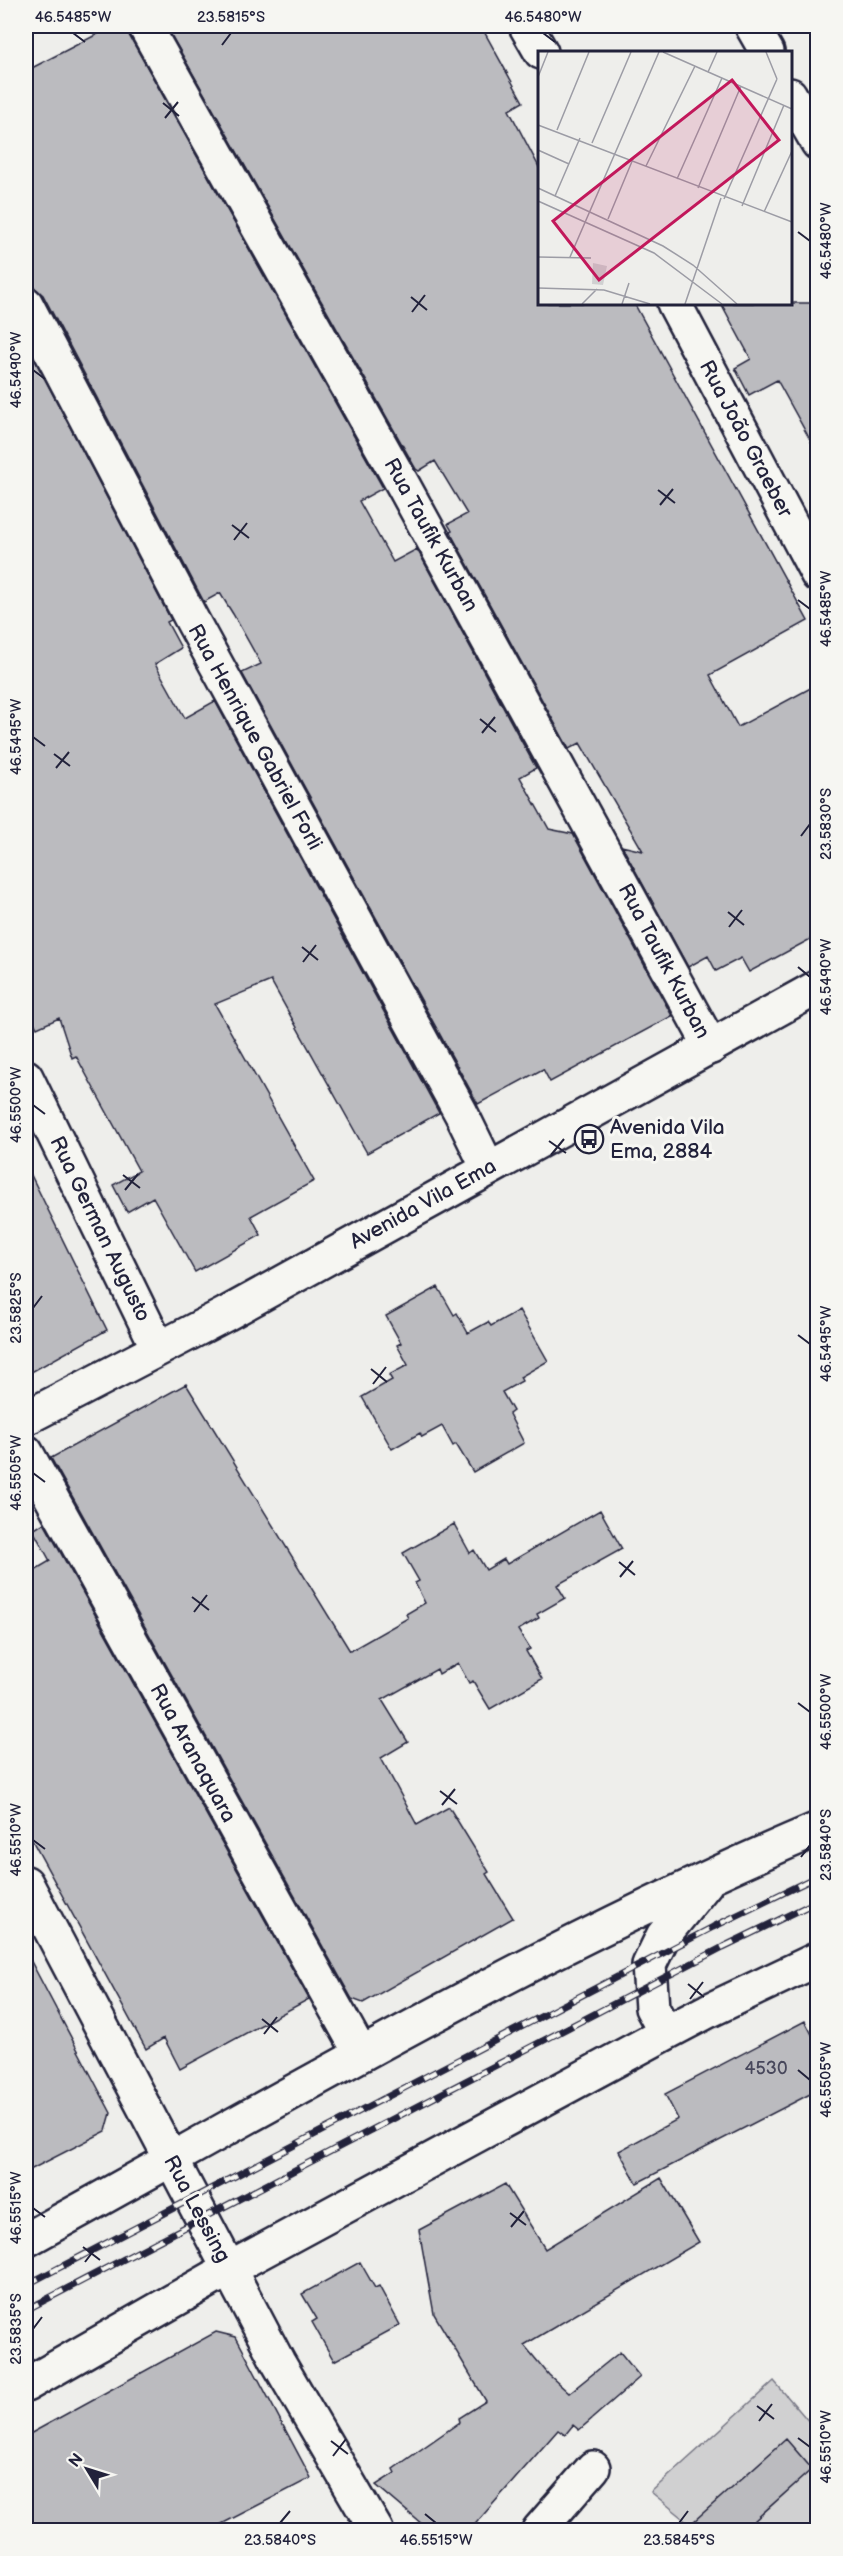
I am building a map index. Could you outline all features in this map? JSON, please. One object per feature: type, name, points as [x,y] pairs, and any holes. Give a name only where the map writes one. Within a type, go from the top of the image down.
[{"type":"street","name":"Rua Taufik Kurban","points":[[145,26],[403,485],[711,1047]]},
{"type":"street","points":[[526,26],[540,51]]},
{"type":"street","points":[[752,26],[766,51]]},
{"type":"street","points":[[792,98],[818,143]]},
{"type":"street","name":"Rua Henrique Gabriel Forli","points":[[26,304],[193,622],[461,1113],[488,1168]]},
{"type":"street","name":"Rua João Graeber","points":[[675,304],[818,574]]},
{"type":"street","name":"Avenida Vila Ema","points":[[26,1418],[235,1309],[818,987]]},
{"type":"street","name":"Rua German Augusto","points":[[26,1077],[158,1348]]},
{"type":"street","name":"Rua Aranaquara","points":[[26,1452],[361,2054]]},
{"type":"street","points":[[26,2240],[361,2054],[620,1918],[818,1829]]},
{"type":"street","points":[[666,2033],[651,2008],[649,1965],[663,1936],[713,1875]]},
{"type":"street","name":"Rua Lessing","points":[[26,1883],[278,2362],[376,2530]]},
{"type":"street","points":[[26,2385],[229,2269],[666,2033],[818,1959]]},
{"type":"street","points":[[539,2530],[593,2468]]},
{"type":"shaded area","points":[[774,2381],[817,2431],[817,2530],[698,2530],[651,2492]]},
{"type":"building","points":[[113,26],[126,26],[383,488],[359,501],[393,562],[417,549],[536,768],[520,777],[549,829],[573,834],[672,1016],[550,1082],[543,1069],[478,1104],[242,673],[261,664],[220,593],[204,602],[43,295],[35,288],[26,285],[26,71]]},
{"type":"building","points":[[166,26],[481,26],[523,102],[509,110],[538,165],[538,304],[635,304],[808,621],[710,675],[738,727],[818,684],[818,935],[749,972],[741,958],[716,971],[708,956],[688,967],[622,846],[643,851],[580,743],[569,749],[450,532],[452,531],[448,524],[467,514],[435,461],[419,471]]},
{"type":"building","points":[[818,303],[818,454],[777,380],[749,395],[735,368],[751,359],[722,304]]},
{"type":"building","points":[[26,343],[171,620],[167,622],[181,648],[155,664],[185,718],[215,701],[439,1113],[367,1153],[271,981],[215,1004],[314,1181],[251,1216],[261,1235],[195,1272],[153,1197],[127,1212],[113,1185],[139,1171],[76,1056],[72,1058],[59,1018],[37,1028],[26,1006]]},
{"type":"building","points":[[26,1165],[107,1330],[26,1375]]},
{"type":"building","points":[[438,1287],[454,1315],[457,1313],[468,1333],[488,1322],[491,1326],[519,1310],[548,1361],[520,1377],[522,1381],[502,1392],[513,1411],[509,1414],[524,1443],[473,1472],[456,1444],[453,1446],[442,1426],[422,1437],[420,1433],[392,1449],[362,1397],[392,1380],[389,1375],[408,1365],[397,1345],[401,1343],[386,1316]]},
{"type":"building","points":[[186,1384],[350,1651],[408,1618],[406,1614],[425,1603],[415,1583],[419,1581],[403,1553],[454,1524],[470,1553],[474,1550],[486,1570],[504,1559],[507,1564],[600,1510],[622,1549],[557,1585],[565,1598],[537,1614],[539,1618],[518,1630],[530,1649],[526,1651],[542,1679],[490,1709],[473,1681],[469,1683],[458,1663],[439,1674],[437,1669],[382,1700],[408,1742],[381,1758],[417,1825],[449,1807],[489,1872],[486,1874],[513,1918],[363,2003],[352,1999],[51,1458]]},
{"type":"building","points":[[44,1523],[309,1999],[180,2069],[164,2038],[146,2049],[26,1829],[26,1575],[50,1561],[33,1530]]},
{"type":"building","points":[[26,1952],[111,2113],[106,2131],[26,2172]]},
{"type":"building","points":[[805,2021],[818,2046],[818,2090],[637,2183],[619,2151],[678,2119],[665,2094]]},
{"type":"building","points":[[661,2178],[699,2242],[524,2345],[549,2375],[569,2393],[620,2352],[640,2377],[579,2430],[573,2425],[565,2435],[558,2430],[470,2530],[429,2530],[376,2485],[395,2473],[393,2469],[460,2422],[459,2418],[486,2401],[434,2314],[419,2230],[505,2184],[545,2249]]},
{"type":"building","points":[[360,2262],[375,2288],[379,2286],[400,2325],[334,2361],[312,2322],[317,2319],[302,2294]]},
{"type":"building","points":[[216,2332],[236,2337],[311,2478],[210,2530],[26,2530],[26,2436]]},
{"type":"building","points":[[786,2439],[812,2469],[744,2530],[684,2530]]},
{"type":"railway","points":[[26,2285],[713,1927],[818,1876]]},
{"type":"railway","points":[[26,2310],[723,1947],[818,1901]]},
{"type":"place","name":"Avenida Vila Ema, 2884","points":[[589,1139]]}]
